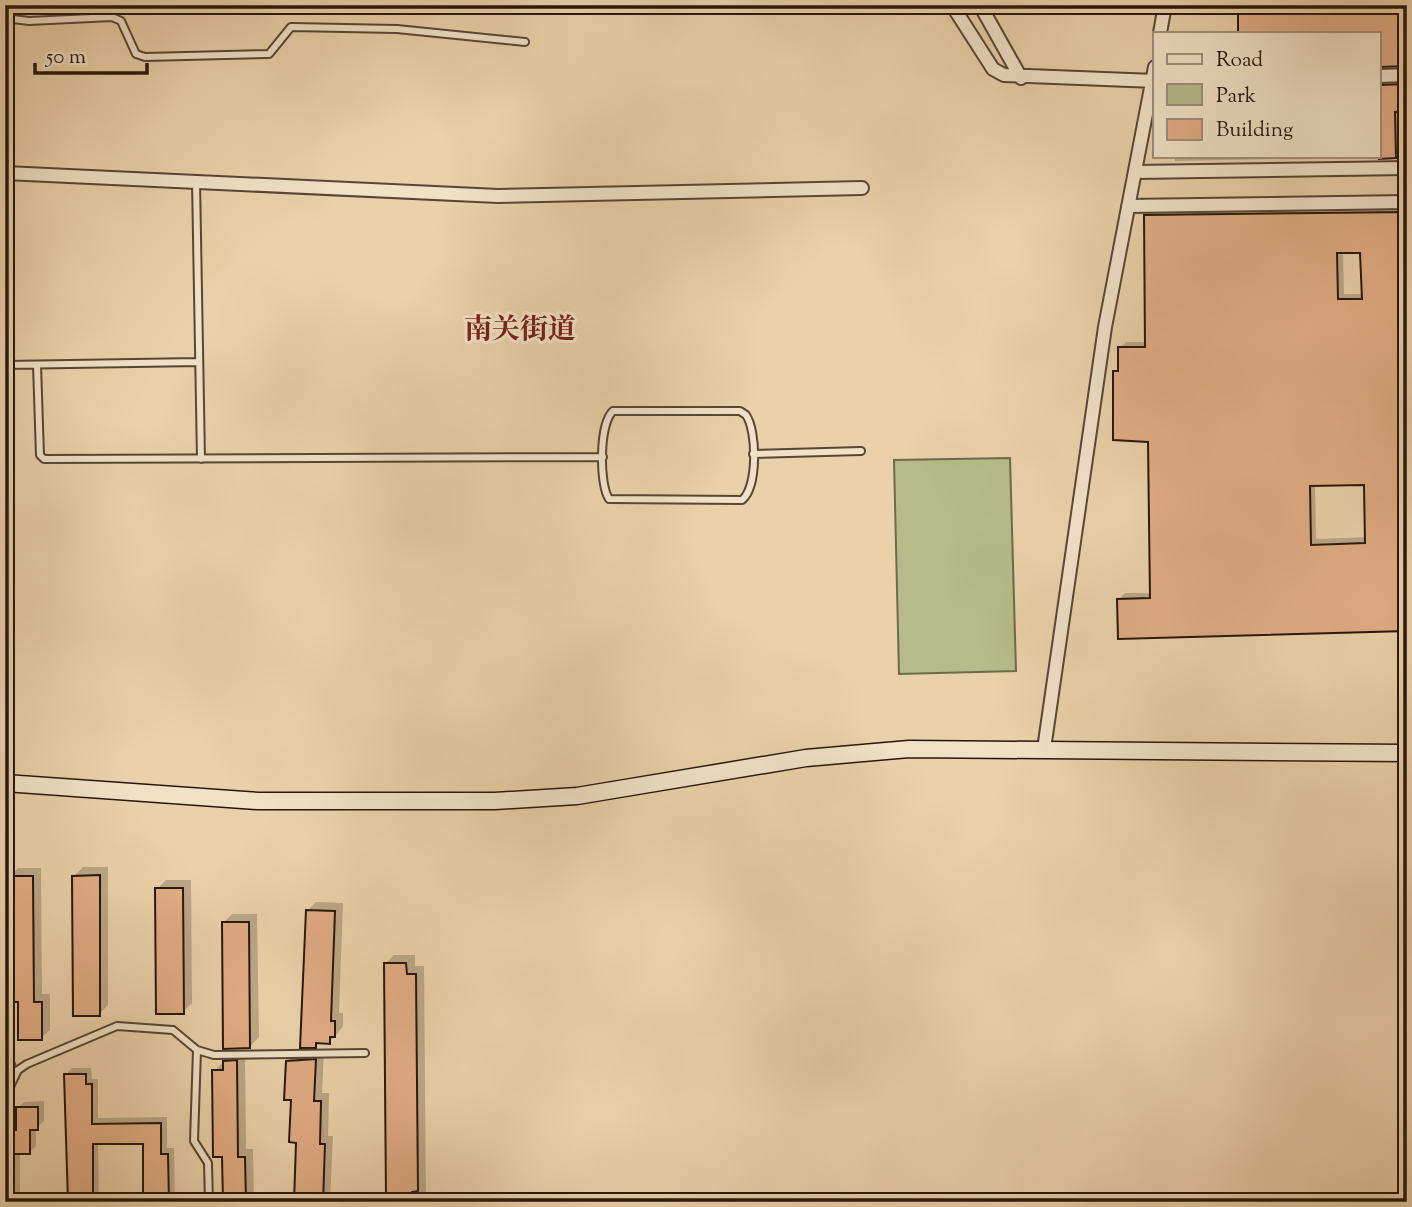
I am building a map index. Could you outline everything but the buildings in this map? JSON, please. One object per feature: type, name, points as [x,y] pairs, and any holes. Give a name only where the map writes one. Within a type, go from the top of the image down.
[{"type":"street","points":[[952,5],[993,69],[1021,78],[1153,81]]},
{"type":"street","points":[[980,5],[1021,78]]},
{"type":"street","points":[[1160,32],[1165,5]]},
{"type":"street","points":[[1380,76],[1407,75]]},
{"type":"street","points":[[1044,749],[1105,327],[1153,86]]},
{"type":"street","points":[[1135,172],[1407,168]]},
{"type":"street","points":[[5,173],[498,196],[862,188]]},
{"type":"street","points":[[1128,206],[1407,202]]},
{"type":"street","points":[[5,783],[258,801],[495,801],[577,796],[806,758],[909,749],[1407,753]]},
{"type":"lane","points":[[5,18],[29,21],[112,17],[121,21],[136,54],[145,57],[269,54],[291,27],[397,29],[525,42]]},
{"type":"lane","points":[[196,180],[201,459]]},
{"type":"lane","points":[[5,365],[199,362]]},
{"type":"lane","points":[[37,365],[40,455],[44,459],[603,457]]},
{"type":"lane","points":[[613,411],[740,411],[749,418],[753,454],[752,484],[742,500],[609,499],[605,488],[603,457],[606,421],[613,411]]},
{"type":"lane","points":[[753,454],[860,451]]},
{"type":"lane","points":[[5,1097],[15,1076],[27,1064],[117,1026],[173,1030],[197,1050],[214,1055],[365,1053]]},
{"type":"lane","points":[[5,1048],[15,1076]]},
{"type":"lane","points":[[197,1050],[194,1141],[208,1163],[209,1202]]},
{"type":"green space","points":[[1010,458],[1016,671],[899,674],[894,460]]},
{"type":"district","name":"南关街道","points":[[520,328]]}]
